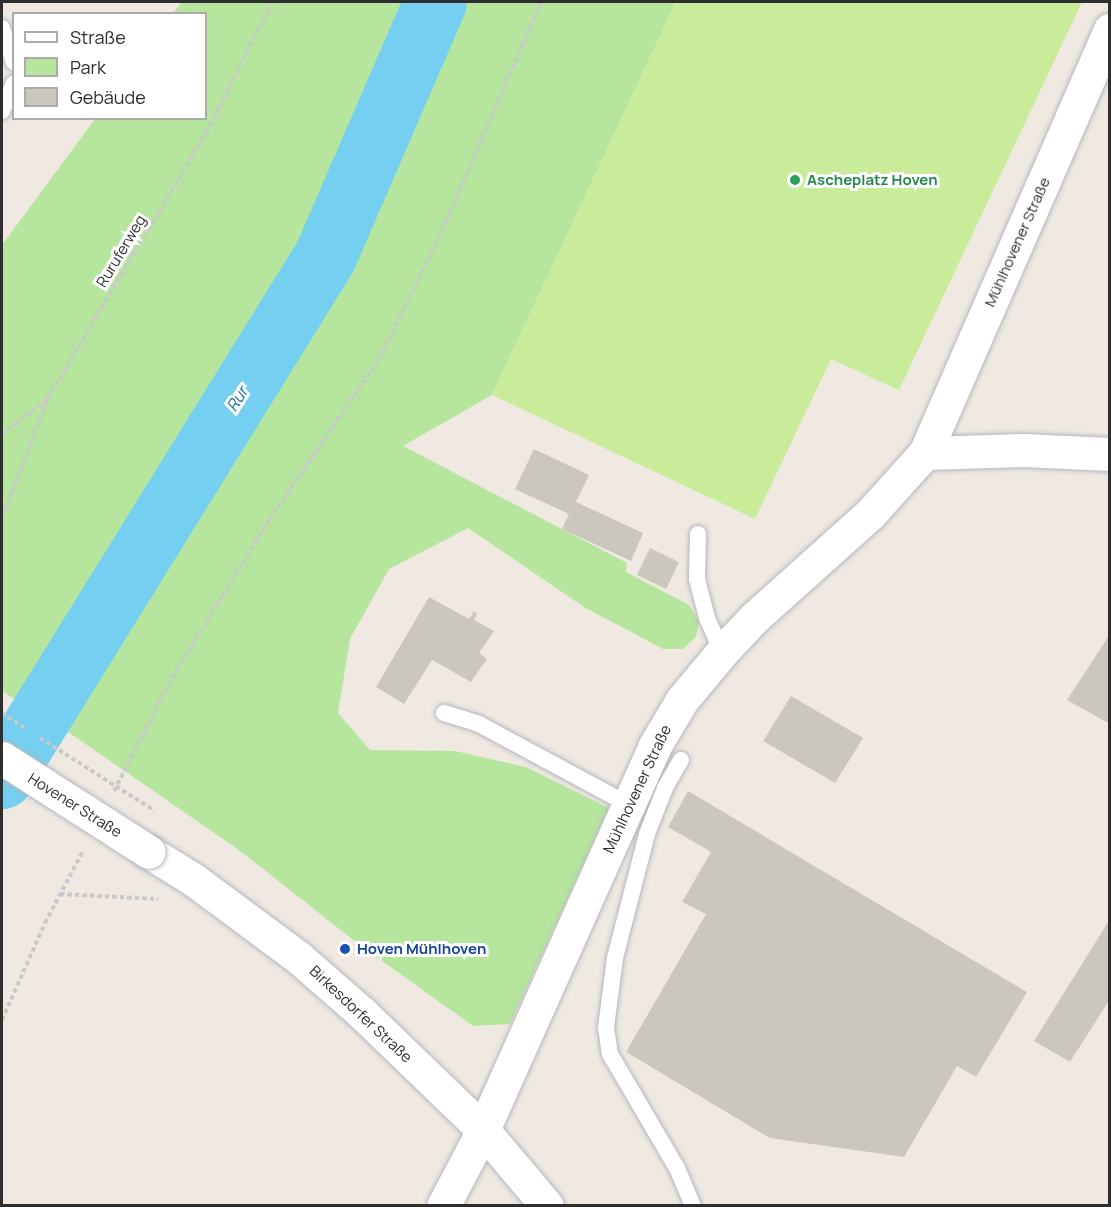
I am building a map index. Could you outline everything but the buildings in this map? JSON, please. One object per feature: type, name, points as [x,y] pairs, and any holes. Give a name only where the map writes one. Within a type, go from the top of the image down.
[{"type":"street","name":"Mühlhovener Straße","points":[[443,1206],[483,1130],[640,811],[654,747],[682,700],[754,618],[870,514],[925,453],[1110,30]]},
{"type":"street","points":[[925,453],[1023,450],[1110,454]]},
{"type":"street","name":"Hovener Straße","points":[[2,758],[149,852]]},
{"type":"street","name":"Birkesdorfer Straße","points":[[149,852],[194,880],[299,957],[362,1013],[483,1130],[547,1206]]},
{"type":"lane","points":[[2,28],[12,56]]},
{"type":"lane","points":[[2,111],[12,88]]},
{"type":"lane","points":[[698,534],[697,579],[707,618],[722,652]]},
{"type":"lane","points":[[444,713],[479,724],[640,811]]},
{"type":"lane","points":[[681,760],[640,811],[615,958],[606,1027],[610,1054],[676,1168],[693,1206]]},
{"type":"path","name":"Ruruferweg","points":[[2,518],[48,398],[206,133],[272,2]]},
{"type":"path","points":[[110,798],[176,671],[270,519],[383,353],[450,213],[541,2]]},
{"type":"path","points":[[2,434],[48,398]]},
{"type":"path","points":[[2,713],[155,811]]},
{"type":"path","points":[[2,1020],[60,894],[88,841]]},
{"type":"path","points":[[60,894],[147,900]]},
{"type":"green space","points":[[182,2],[676,2],[492,395],[403,446],[627,563],[626,572],[689,605],[699,621],[696,637],[683,649],[663,649],[584,607],[468,528],[389,569],[350,639],[338,713],[370,750],[455,751],[526,767],[609,808],[510,1024],[473,1026],[357,943],[239,850],[74,736],[2,691],[2,245],[94,120],[207,120],[207,12],[174,12]]},
{"type":"green space","name":"Ascheplatz Hoven","points":[[676,2],[1082,2],[899,390],[831,359],[755,519],[492,395]]},
{"type":"waterway","name":"Rur","points":[[2,777],[325,256],[435,2]]},
{"type":"place","name":"Ascheplatz Hoven","points":[[795,180]]},
{"type":"place","name":"Hoven Mühlhoven","points":[[345,949]]}]
